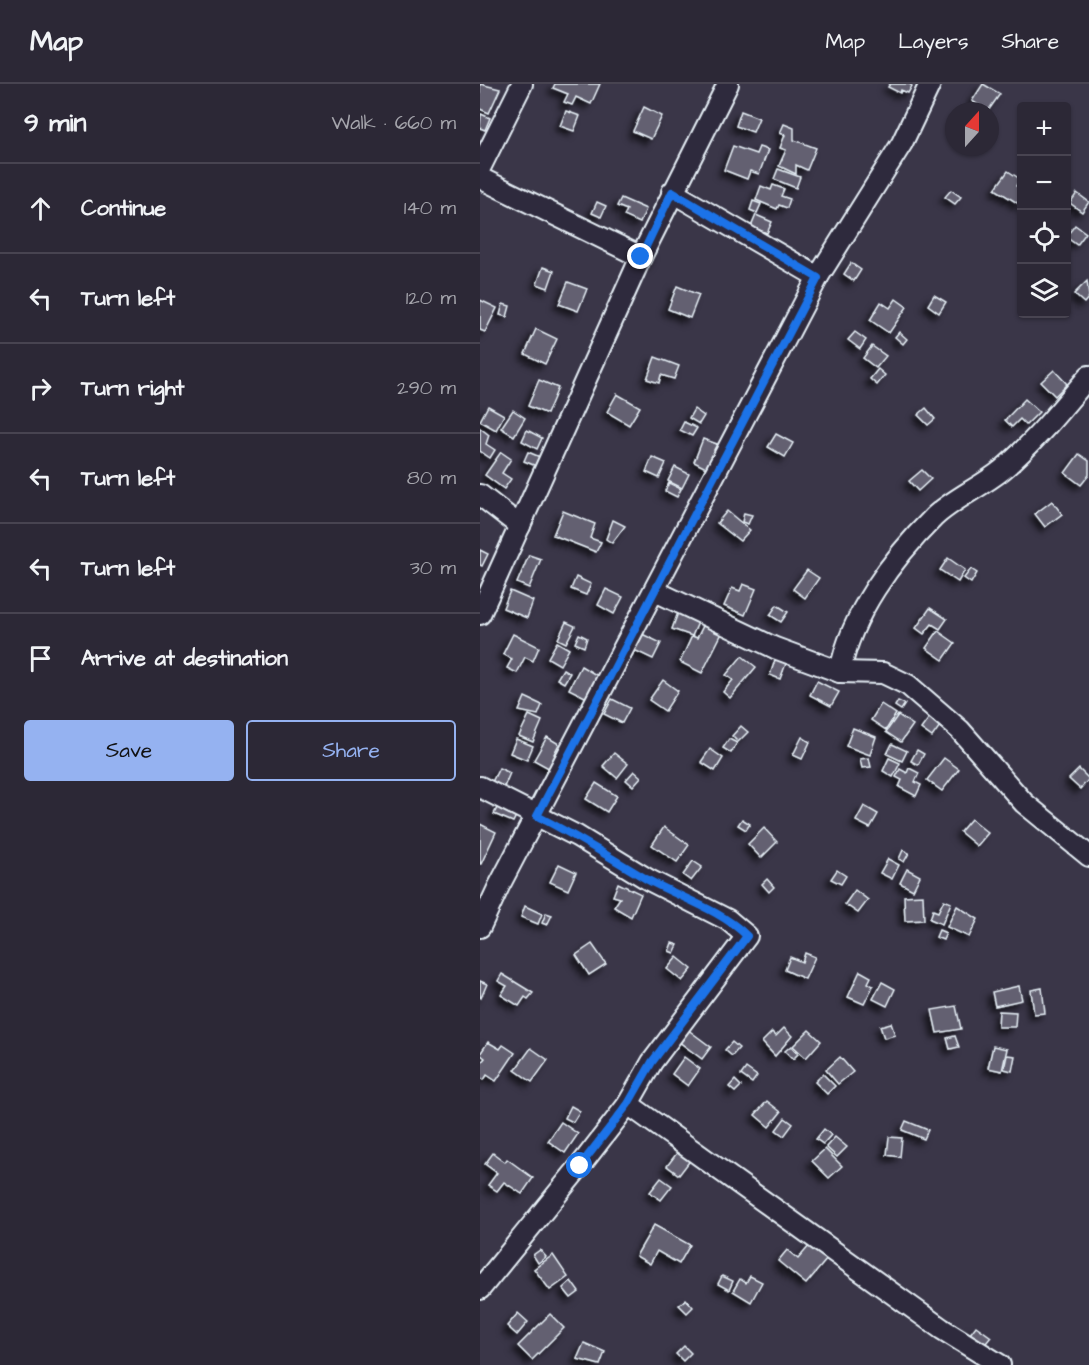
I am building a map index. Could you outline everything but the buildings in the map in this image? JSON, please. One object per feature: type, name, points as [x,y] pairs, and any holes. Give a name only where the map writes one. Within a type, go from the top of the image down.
[{"type":"street","points":[[480,168],[522,84]]},
{"type":"street","points":[[480,614],[641,257],[728,84]]},
{"type":"street","points":[[480,927],[818,278],[902,143],[930,84]]},
{"type":"street","points":[[480,178],[641,257]]},
{"type":"street","points":[[672,192],[818,278]]},
{"type":"street","points":[[840,672],[845,648],[859,617],[888,572],[935,516],[1002,470],[1049,424],[1089,376]]},
{"type":"street","points":[[480,495],[520,526]]},
{"type":"street","points":[[655,591],[775,648],[840,672],[883,673],[908,685],[960,730],[1024,803],[1089,856]]},
{"type":"street","points":[[480,787],[577,836],[649,880],[728,920],[747,936],[652,1062],[628,1104],[480,1289]]},
{"type":"street","points":[[628,1104],[942,1329],[1000,1365]]},
{"type":"route","points":[[580,1166],[628,1104],[652,1062],[747,936],[728,920],[649,880],[577,836],[537,816],[818,278],[672,192],[641,257]]}]
